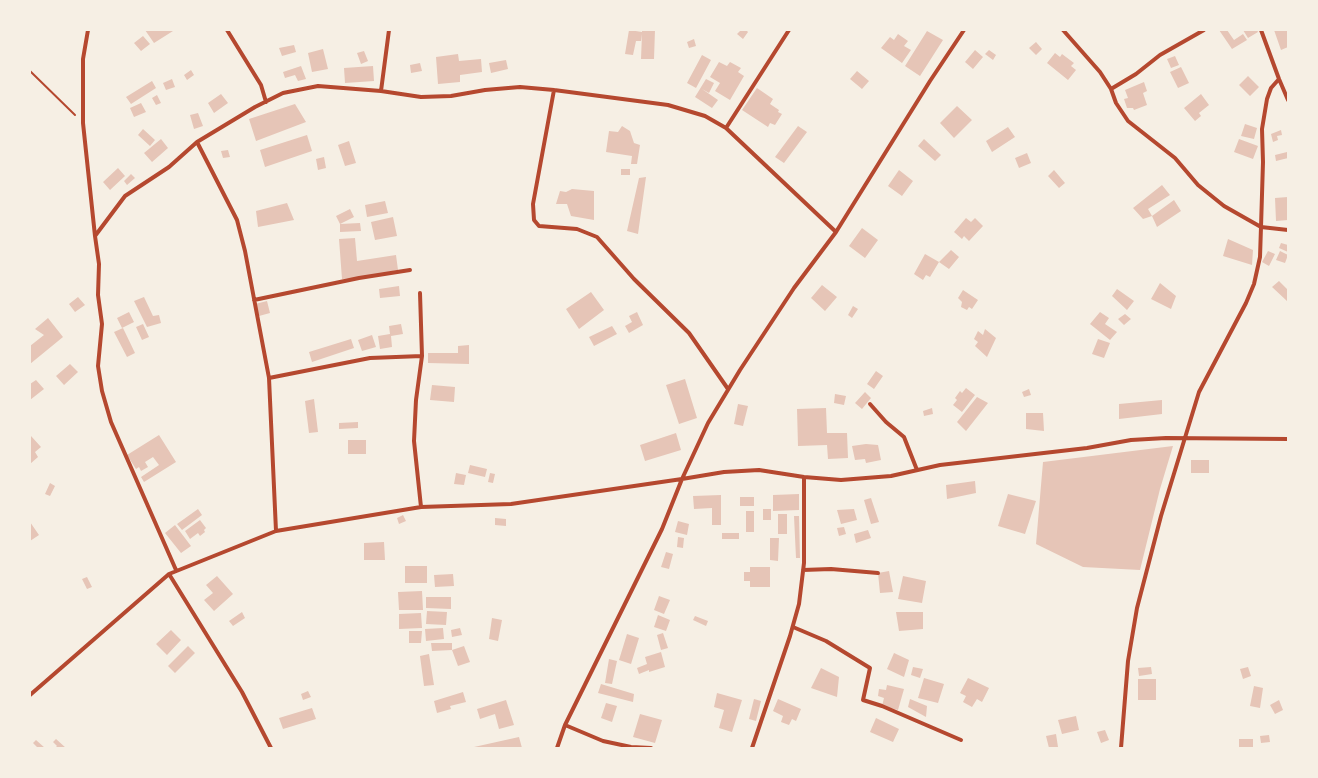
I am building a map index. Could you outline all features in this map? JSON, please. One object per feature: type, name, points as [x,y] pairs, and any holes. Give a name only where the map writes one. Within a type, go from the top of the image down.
[{"type":"street","points":[[88,30],[83,59],[83,123],[99,264],[98,295],[102,324],[98,366],[102,391],[111,422],[176,570]]},
{"type":"street","points":[[227,30],[261,85],[266,102]]},
{"type":"street","points":[[381,91],[389,30]]},
{"type":"street","points":[[726,128],[789,30]]},
{"type":"street","points":[[557,748],[565,725],[662,529],[682,479],[708,423],[728,389],[794,288],[836,232],[930,80],[963,30]]},
{"type":"street","points":[[1063,30],[1100,72],[1111,89],[1116,103],[1128,121],[1175,158],[1198,185],[1224,206],[1261,227],[1288,230]]},
{"type":"street","points":[[1111,89],[1136,74],[1160,55],[1204,30]]},
{"type":"street","points":[[1261,30],[1288,100]]},
{"type":"street","points":[[1121,748],[1128,661],[1137,608],[1161,516],[1191,414],[1199,392],[1246,303],[1254,284],[1260,257],[1263,162],[1262,129],[1266,100],[1271,88],[1279,79]]},
{"type":"street","points":[[95,236],[125,196],[169,167],[197,142],[255,107],[283,94],[318,86],[381,91],[421,97],[451,96],[486,90],[520,87],[668,105],[705,116],[726,128],[836,232]]},
{"type":"street","points":[[554,90],[533,204],[534,220],[539,226],[577,229],[597,237],[689,334],[728,389]]},
{"type":"street","points":[[197,142],[237,220],[245,251],[269,378],[276,530]]},
{"type":"street","points":[[254,300],[359,278],[410,270]]},
{"type":"street","points":[[420,293],[422,356],[416,400],[414,441],[421,506]]},
{"type":"street","points":[[269,378],[370,358],[422,356]]},
{"type":"street","points":[[870,404],[886,422],[904,437],[917,470]]},
{"type":"street","points":[[30,695],[169,574],[276,530],[421,506],[511,504],[724,472],[760,470],[804,477],[841,480],[891,476],[940,465],[1087,448],[1131,440],[1185,438],[1288,440]]},
{"type":"street","points":[[752,748],[793,627],[799,604],[803,570],[804,477]]},
{"type":"street","points":[[803,570],[831,569],[878,573]]},
{"type":"street","points":[[169,574],[242,692],[271,748]]},
{"type":"street","points":[[793,627],[826,641],[870,668],[863,700],[882,706],[961,740]]},
{"type":"street","points":[[565,725],[604,741],[631,747],[651,748]]},
{"type":"path","points":[[30,71],[83,123]]},
{"type":"building","points":[[145,30],[172,30],[173,31],[154,43]]},
{"type":"building","points":[[629,30],[642,32],[642,30],[655,30],[654,59],[641,59],[642,34],[641,41],[636,41],[633,55],[625,54]]},
{"type":"building","points":[[741,30],[746,30],[748,32],[743,39],[737,34]]},
{"type":"building","points":[[1219,30],[1227,30],[1234,40],[1243,34],[1247,40],[1232,49]]},
{"type":"building","points":[[1243,30],[1257,30],[1258,32],[1248,38]]},
{"type":"building","points":[[1274,30],[1288,30],[1288,47],[1281,50]]},
{"type":"building","points":[[927,31],[943,40],[920,76],[905,66]]},
{"type":"building","points":[[898,34],[908,41],[904,46],[911,50],[902,63],[881,48],[890,37],[894,40]]},
{"type":"building","points":[[143,36],[150,44],[141,51],[134,43]]},
{"type":"building","points":[[694,39],[696,46],[689,48],[687,42]]},
{"type":"building","points":[[1036,42],[1042,49],[1036,55],[1029,48]]},
{"type":"building","points":[[294,45],[296,52],[282,56],[279,48]]},
{"type":"building","points":[[323,49],[328,69],[312,72],[308,53]]},
{"type":"building","points":[[975,50],[983,57],[973,69],[965,62]]},
{"type":"building","points":[[989,50],[996,55],[993,60],[985,54]]},
{"type":"building","points":[[364,51],[368,61],[361,64],[357,53]]},
{"type":"building","points":[[1055,53],[1060,57],[1062,54],[1074,63],[1071,66],[1076,70],[1068,80],[1047,63]]},
{"type":"building","points":[[458,54],[459,61],[481,59],[482,72],[460,75],[460,82],[438,84],[436,57]]},
{"type":"building","points":[[702,55],[711,60],[696,88],[687,83]]},
{"type":"building","points":[[1175,56],[1179,65],[1171,68],[1167,59]]},
{"type":"building","points":[[506,60],[508,69],[491,73],[489,63]]},
{"type":"building","points":[[719,62],[727,66],[730,62],[741,68],[738,72],[744,76],[730,100],[715,91],[720,83],[710,77]]},
{"type":"building","points":[[420,63],[422,71],[411,73],[410,65]]},
{"type":"building","points":[[301,66],[306,79],[298,81],[295,75],[285,78],[283,72]]},
{"type":"building","points":[[373,66],[374,81],[345,83],[344,68]]},
{"type":"building","points":[[1181,67],[1189,83],[1178,88],[1170,72]]},
{"type":"building","points":[[191,70],[194,75],[187,80],[184,75]]},
{"type":"building","points":[[857,71],[869,81],[862,89],[850,79]]},
{"type":"building","points":[[1248,76],[1259,87],[1250,96],[1239,85]]},
{"type":"building","points":[[172,79],[175,87],[166,90],[163,83]]},
{"type":"building","points":[[706,79],[714,83],[709,93],[702,89],[718,100],[712,108],[695,97]]},
{"type":"building","points":[[152,81],[156,88],[131,104],[126,97]]},
{"type":"building","points":[[1144,82],[1147,91],[1143,93],[1147,105],[1134,110],[1133,108],[1127,108],[1124,99],[1128,98],[1125,90]]},
{"type":"building","points":[[757,88],[773,99],[770,104],[782,114],[775,125],[770,123],[768,127],[742,110]]},
{"type":"building","points":[[221,94],[228,103],[214,113],[208,103]]},
{"type":"building","points":[[1201,94],[1209,105],[1199,113],[1201,116],[1195,121],[1184,108]]},
{"type":"building","points":[[157,95],[161,103],[156,105],[152,98]]},
{"type":"building","points":[[141,103],[146,112],[134,117],[130,108]]},
{"type":"building","points":[[295,104],[306,122],[256,141],[249,119]]},
{"type":"building","points":[[957,106],[972,120],[954,138],[940,123]]},
{"type":"building","points":[[198,113],[203,126],[194,129],[190,115]]},
{"type":"building","points":[[1245,124],[1257,128],[1254,139],[1241,136]]},
{"type":"building","points":[[622,126],[630,131],[634,143],[640,145],[637,164],[631,164],[632,156],[606,152],[609,131],[618,132]]},
{"type":"building","points":[[798,126],[807,132],[784,163],[775,157]]},
{"type":"building","points":[[1008,127],[1015,137],[992,152],[986,141]]},
{"type":"building","points":[[143,129],[155,140],[150,146],[138,135]]},
{"type":"building","points":[[1281,130],[1282,135],[1277,136],[1278,140],[1273,142],[1271,134]]},
{"type":"building","points":[[307,135],[312,151],[265,167],[260,150]]},
{"type":"building","points":[[161,139],[168,148],[152,162],[144,153]]},
{"type":"building","points":[[924,139],[941,155],[935,161],[918,146]]},
{"type":"building","points":[[1239,139],[1258,146],[1253,159],[1234,152]]},
{"type":"building","points":[[349,141],[356,163],[345,166],[338,145]]},
{"type":"building","points":[[228,150],[230,157],[223,158],[221,151]]},
{"type":"building","points":[[1287,152],[1288,158],[1276,161],[1275,155]]},
{"type":"building","points":[[1027,153],[1031,163],[1019,168],[1015,158]]},
{"type":"building","points":[[324,157],[326,168],[318,170],[316,159]]},
{"type":"building","points":[[118,168],[125,176],[110,190],[103,182]]},
{"type":"building","points":[[621,169],[630,169],[630,175],[621,175]]},
{"type":"building","points":[[899,170],[913,181],[902,196],[888,186]]},
{"type":"building","points":[[1054,170],[1065,183],[1059,188],[1048,176]]},
{"type":"building","points":[[131,174],[135,178],[127,185],[124,181]]},
{"type":"building","points":[[646,177],[638,234],[627,231],[639,178]]},
{"type":"building","points":[[1162,185],[1170,195],[1148,209],[1152,216],[1143,219],[1133,208]]},
{"type":"building","points":[[572,189],[594,191],[594,220],[571,216],[567,204],[556,204],[560,191],[566,192]]},
{"type":"building","points":[[1288,197],[1288,220],[1276,221],[1275,198]]},
{"type":"building","points":[[1174,200],[1181,211],[1157,227],[1152,216]]},
{"type":"building","points":[[385,201],[388,213],[367,217],[365,205]]},
{"type":"building","points":[[287,203],[294,220],[258,227],[256,211]]},
{"type":"building","points":[[350,209],[354,217],[340,224],[336,216]]},
{"type":"building","points":[[393,217],[397,236],[375,240],[371,222]]},
{"type":"building","points":[[966,218],[971,222],[975,218],[983,226],[969,241],[964,236],[962,239],[954,232]]},
{"type":"building","points":[[360,223],[361,231],[340,232],[340,224]]},
{"type":"building","points":[[862,228],[878,240],[865,258],[849,246]]},
{"type":"building","points":[[355,238],[357,261],[396,255],[398,270],[358,278],[342,279],[339,239]]},
{"type":"building","points":[[1228,239],[1253,250],[1252,265],[1223,256]]},
{"type":"building","points":[[1281,243],[1288,245],[1288,252],[1279,248]]},
{"type":"building","points":[[951,250],[959,257],[949,269],[939,262]]},
{"type":"building","points":[[1268,251],[1275,254],[1269,266],[1262,262]]},
{"type":"building","points":[[1280,251],[1288,255],[1285,263],[1276,260]]},
{"type":"building","points":[[925,254],[939,262],[930,277],[926,275],[923,280],[914,274]]},
{"type":"building","points":[[1279,281],[1288,290],[1287,301],[1272,287]]},
{"type":"building","points":[[1160,283],[1176,296],[1171,309],[1151,299]]},
{"type":"building","points":[[822,285],[837,297],[825,311],[811,298]]},
{"type":"building","points":[[399,286],[400,296],[380,298],[379,289]]},
{"type":"building","points":[[1117,289],[1134,301],[1127,310],[1112,296]]},
{"type":"building","points":[[963,290],[978,300],[972,309],[969,307],[967,310],[961,307],[962,302],[958,298]]},
{"type":"building","points":[[591,292],[604,310],[579,329],[566,309]]},
{"type":"building","points":[[78,297],[85,305],[75,312],[69,304]]},
{"type":"building","points":[[144,297],[153,316],[159,315],[161,323],[147,327],[134,301]]},
{"type":"building","points":[[267,301],[270,313],[259,316],[255,304]]},
{"type":"building","points":[[853,306],[858,309],[852,318],[848,315]]},
{"type":"building","points":[[129,312],[134,322],[122,328],[117,318]]},
{"type":"building","points":[[637,312],[643,325],[629,333],[625,326],[632,322],[629,316]]},
{"type":"building","points":[[1100,312],[1109,318],[1105,324],[1117,332],[1110,340],[1090,324]]},
{"type":"building","points":[[1125,314],[1131,319],[1124,325],[1118,319]]},
{"type":"building","points":[[48,318],[63,337],[30,364],[30,346],[44,335],[35,329]]},
{"type":"building","points":[[143,324],[149,337],[142,340],[136,327]]},
{"type":"building","points":[[401,324],[403,334],[391,336],[392,347],[380,349],[378,336],[390,334],[389,326]]},
{"type":"building","points":[[612,326],[617,334],[594,346],[589,337]]},
{"type":"building","points":[[123,328],[135,353],[127,357],[114,332]]},
{"type":"building","points":[[985,329],[996,338],[987,357],[975,346],[978,342],[974,339],[978,331],[983,335]]},
{"type":"building","points":[[372,335],[376,347],[362,351],[358,340]]},
{"type":"building","points":[[351,339],[354,348],[312,362],[309,352]]},
{"type":"building","points":[[1098,339],[1110,343],[1104,358],[1092,354]]},
{"type":"building","points":[[469,345],[469,364],[428,363],[428,353],[458,353],[458,346]]},
{"type":"building","points":[[70,364],[78,372],[64,385],[56,376]]},
{"type":"building","points":[[876,371],[883,376],[874,389],[867,384]]},
{"type":"building","points":[[685,379],[697,418],[679,424],[666,385]]},
{"type":"building","points":[[36,380],[44,389],[30,400],[30,384]]},
{"type":"building","points":[[432,385],[455,387],[454,402],[430,400]]},
{"type":"building","points":[[966,388],[975,395],[962,412],[953,405],[957,400],[955,398],[960,391],[962,393]]},
{"type":"building","points":[[1029,389],[1031,395],[1024,397],[1022,392]]},
{"type":"building","points":[[865,392],[871,398],[862,409],[855,403]]},
{"type":"building","points":[[835,394],[846,396],[844,405],[834,403]]},
{"type":"building","points":[[977,397],[988,403],[966,431],[957,422]]},
{"type":"building","points":[[314,399],[318,432],[309,433],[305,401]]},
{"type":"building","points":[[1162,400],[1162,414],[1119,419],[1119,404]]},
{"type":"building","points":[[738,404],[748,406],[743,426],[734,424]]},
{"type":"building","points":[[826,408],[827,433],[847,433],[848,458],[828,459],[827,445],[798,446],[797,409]]},
{"type":"building","points":[[932,408],[933,414],[924,416],[923,411]]},
{"type":"building","points":[[1026,413],[1043,413],[1044,431],[1026,429]]},
{"type":"building","points":[[358,422],[358,428],[339,429],[339,423]]},
{"type":"building","points":[[676,433],[681,450],[645,461],[640,445]]},
{"type":"building","points":[[159,435],[176,462],[144,482],[141,477],[159,465],[153,457],[145,462],[148,467],[141,471],[139,467],[136,469],[127,455]]},
{"type":"building","points":[[31,436],[41,447],[35,452],[38,457],[30,464],[30,438]]},
{"type":"building","points":[[348,440],[366,440],[366,454],[348,454]]},
{"type":"building","points":[[866,444],[878,445],[881,460],[866,463],[865,459],[855,460],[852,446]]},
{"type":"building","points":[[1173,446],[1160,489],[1140,570],[1083,567],[1036,544],[1043,462]]},
{"type":"building","points":[[1191,460],[1209,460],[1209,473],[1191,473]]},
{"type":"building","points":[[470,465],[487,469],[485,477],[468,473]]},
{"type":"building","points":[[456,473],[466,475],[464,485],[454,484]]},
{"type":"building","points":[[490,473],[495,474],[493,483],[488,482]]},
{"type":"building","points":[[975,481],[976,493],[947,499],[946,485]]},
{"type":"building","points":[[50,483],[55,486],[50,496],[45,494]]},
{"type":"building","points":[[799,494],[799,510],[773,511],[773,495]]},
{"type":"building","points":[[1008,494],[1036,501],[1025,534],[998,526]]},
{"type":"building","points":[[721,495],[721,525],[712,525],[712,508],[694,509],[693,496]]},
{"type":"building","points":[[740,497],[754,497],[754,506],[740,506]]},
{"type":"building","points":[[871,498],[879,522],[871,524],[864,500]]},
{"type":"building","points":[[198,509],[202,515],[182,530],[177,524]]},
{"type":"building","points":[[763,509],[771,509],[771,520],[763,520]]},
{"type":"building","points":[[854,509],[857,520],[841,524],[837,510]]},
{"type":"building","points":[[746,511],[754,511],[754,532],[746,532]]},
{"type":"building","points":[[778,514],[787,514],[787,534],[778,534]]},
{"type":"building","points":[[403,515],[406,521],[399,524],[397,518]]},
{"type":"building","points":[[794,516],[799,516],[800,558],[796,558]]},
{"type":"building","points":[[495,518],[506,519],[506,526],[495,525]]},
{"type":"building","points":[[200,520],[206,528],[204,530],[205,532],[200,536],[198,533],[190,539],[185,531]]},
{"type":"building","points":[[678,521],[689,524],[687,535],[675,532]]},
{"type":"building","points":[[30,522],[39,535],[30,541]]},
{"type":"building","points":[[175,525],[191,546],[181,553],[165,533]]},
{"type":"building","points":[[844,527],[846,534],[839,536],[837,528]]},
{"type":"building","points":[[868,530],[871,538],[856,543],[854,534]]},
{"type":"building","points":[[722,533],[739,533],[739,539],[722,539]]},
{"type":"building","points":[[678,537],[684,538],[683,548],[677,547]]},
{"type":"building","points":[[770,538],[779,538],[778,561],[770,560]]},
{"type":"building","points":[[384,542],[385,560],[364,560],[364,543]]},
{"type":"building","points":[[666,552],[673,554],[669,569],[661,567]]},
{"type":"building","points":[[405,566],[427,566],[427,583],[405,583]]},
{"type":"building","points":[[750,567],[770,567],[770,587],[750,587],[750,581],[744,581],[744,572],[750,572]]},
{"type":"building","points":[[889,571],[893,592],[880,593],[878,573]]},
{"type":"building","points":[[453,574],[454,586],[435,587],[434,575]]},
{"type":"building","points":[[217,576],[233,594],[214,611],[204,600],[213,593],[206,585]]},
{"type":"building","points":[[903,576],[926,581],[922,603],[898,599]]},
{"type":"building","points":[[87,577],[92,587],[87,589],[82,579]]},
{"type":"building","points":[[422,591],[423,610],[399,610],[398,592]]},
{"type":"building","points":[[659,596],[670,600],[664,614],[654,610]]},
{"type":"building","points":[[426,597],[451,597],[451,609],[426,608]]},
{"type":"building","points":[[427,611],[447,612],[446,625],[426,624]]},
{"type":"building","points":[[242,612],[245,618],[233,626],[229,621]]},
{"type":"building","points":[[896,612],[923,612],[923,629],[899,631]]},
{"type":"building","points":[[421,613],[422,628],[399,629],[399,614]]},
{"type":"building","points":[[658,615],[670,620],[666,631],[654,627]]},
{"type":"building","points":[[695,616],[708,621],[706,626],[693,620]]},
{"type":"building","points":[[492,618],[502,620],[498,641],[489,639]]},
{"type":"building","points":[[443,628],[444,639],[426,641],[425,629]]},
{"type":"building","points":[[460,628],[462,635],[452,637],[451,630]]},
{"type":"building","points":[[171,630],[181,640],[167,655],[156,644]]},
{"type":"building","points":[[409,631],[422,631],[421,643],[409,643]]},
{"type":"building","points":[[663,633],[668,648],[661,650],[657,635]]},
{"type":"building","points":[[627,634],[639,638],[631,664],[619,660]]},
{"type":"building","points":[[431,643],[452,643],[452,650],[432,651]]},
{"type":"building","points":[[188,646],[195,653],[175,673],[168,666]]},
{"type":"building","points":[[464,646],[470,662],[458,666],[452,650]]},
{"type":"building","points":[[661,652],[665,667],[649,672],[649,670],[639,674],[637,668],[647,664],[645,657]]},
{"type":"building","points":[[894,653],[909,660],[904,677],[887,669]]},
{"type":"building","points":[[429,654],[434,685],[424,686],[420,656]]},
{"type":"building","points":[[609,659],[617,661],[612,684],[605,683]]},
{"type":"building","points":[[913,667],[923,669],[920,678],[911,675]]},
{"type":"building","points":[[1151,667],[1152,674],[1139,676],[1138,668]]},
{"type":"building","points":[[1248,667],[1251,676],[1243,679],[1240,669]]},
{"type":"building","points":[[821,668],[839,677],[837,697],[811,688]]},
{"type":"building","points":[[924,678],[944,684],[938,703],[918,698]]},
{"type":"building","points":[[968,678],[989,688],[982,702],[977,699],[972,707],[963,702],[966,696],[960,693]]},
{"type":"building","points":[[1138,679],[1156,679],[1156,700],[1138,700]]},
{"type":"building","points":[[601,684],[634,694],[633,702],[598,693]]},
{"type":"building","points":[[887,685],[904,689],[898,710],[882,706],[884,698],[878,696],[879,689],[886,690]]},
{"type":"building","points":[[1254,686],[1263,688],[1260,708],[1250,706]]},
{"type":"building","points":[[308,691],[311,697],[303,700],[301,694]]},
{"type":"building","points":[[463,692],[466,702],[450,706],[451,709],[437,713],[434,701]]},
{"type":"building","points":[[717,693],[742,700],[732,732],[719,728],[724,710],[714,707]]},
{"type":"building","points":[[754,699],[761,701],[756,721],[749,719]]},
{"type":"building","points":[[778,699],[801,709],[796,721],[792,719],[789,725],[781,722],[783,716],[773,711]]},
{"type":"building","points":[[910,699],[927,706],[926,717],[908,707]]},
{"type":"building","points":[[506,700],[514,725],[499,729],[495,714],[480,719],[477,709]]},
{"type":"building","points":[[1279,700],[1283,710],[1275,714],[1270,705]]},
{"type":"building","points":[[606,703],[617,706],[612,722],[601,718]]},
{"type":"building","points":[[312,708],[316,719],[283,729],[279,718]]},
{"type":"building","points":[[640,714],[662,720],[655,743],[633,737]]},
{"type":"building","points":[[1076,716],[1079,730],[1062,734],[1058,720]]},
{"type":"building","points":[[876,718],[899,729],[893,742],[870,732]]},
{"type":"building","points":[[1105,730],[1109,740],[1101,743],[1097,732]]},
{"type":"building","points":[[1056,734],[1058,747],[1049,748],[1046,736]]},
{"type":"building","points":[[1269,735],[1270,742],[1261,743],[1260,736]]},
{"type":"building","points":[[519,737],[522,748],[474,748],[474,747]]},
{"type":"building","points":[[56,739],[66,748],[55,748],[57,746],[53,742]]},
{"type":"building","points":[[1239,739],[1253,739],[1253,748],[1239,748]]},
{"type":"building","points":[[36,740],[45,748],[38,748],[33,743]]}]
